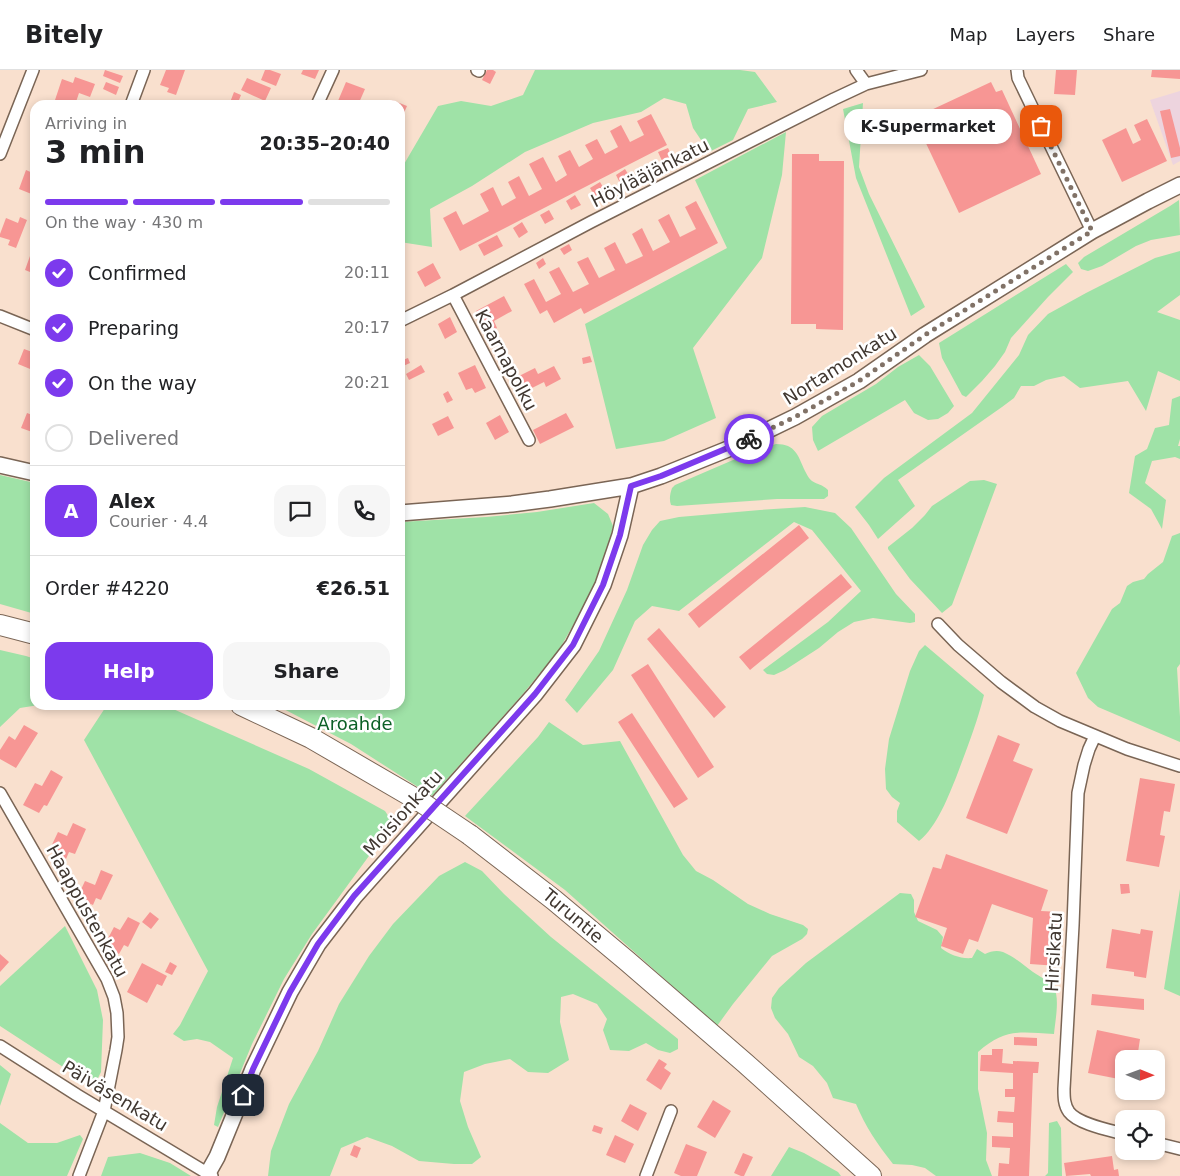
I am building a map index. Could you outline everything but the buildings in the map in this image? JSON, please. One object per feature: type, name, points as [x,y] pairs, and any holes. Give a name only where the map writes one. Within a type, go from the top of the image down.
[{"type":"highway","points":[[0,625],[30,633]]},
{"type":"highway","name":"Turuntie","points":[[252,710],[311,738],[421,802],[470,835],[554,900],[745,1064],[871,1176]]},
{"type":"main road","name":"Nortamonkatu","points":[[405,513],[541,500],[631,486],[733,447],[795,417],[859,381],[925,335],[1092,231],[1148,200],[1180,185]]},
{"type":"main road","points":[[0,465],[30,472]]},
{"type":"main road","name":"Moisionkatu","points":[[210,1175],[253,1069],[286,1000],[318,944],[354,896],[535,694],[573,645],[603,585],[620,535],[631,486]]},
{"type":"street","points":[[0,154],[33,70]]},
{"type":"street","points":[[132,100],[144,70]]},
{"type":"street","points":[[319,100],[333,70]]},
{"type":"street","points":[[856,70],[866,84]]},
{"type":"street","name":"Höylääjänkatu","points":[[405,319],[591,222],[866,84],[922,70]]},
{"type":"street","points":[[1017,70],[1018,78],[1092,231]]},
{"type":"street","name":"Kaarnapolku","points":[[453,295],[529,440]]},
{"type":"street","points":[[0,316],[30,328]]},
{"type":"street","points":[[938,624],[958,645],[1001,682],[1035,707],[1060,721],[1095,736],[1127,749],[1180,766]]},
{"type":"street","name":"Hirsikatu","points":[[1095,736],[1084,765],[1078,792],[1064,1102],[1069,1112],[1076,1118],[1115,1131]]},
{"type":"street","name":"Haappustenkatu","points":[[0,793],[85,938],[114,997],[118,1037],[104,1112],[79,1176]]},
{"type":"street","name":"Päiväsenkatu","points":[[0,1046],[104,1112],[210,1175]]},
{"type":"street","points":[[646,1176],[671,1112]]},
{"type":"street","points":[[1165,1145],[1180,1149]]},
{"type":"shaded area","points":[[1180,91],[1180,161],[1173,165],[1150,100]]},
{"type":"green space","points":[[535,70],[740,70],[755,72],[777,102],[748,109],[733,140],[709,152],[693,128],[686,104],[664,98],[641,112],[593,123],[525,152],[472,186],[430,209],[432,247],[405,243],[405,162],[438,106],[461,101],[491,106],[523,95]]},
{"type":"green space","points":[[863,103],[859,167],[869,194],[925,307],[911,316],[856,178],[843,109]]},
{"type":"green space","points":[[786,132],[782,175],[762,258],[693,348],[716,418],[664,441],[616,449],[585,324],[727,248],[695,180]]},
{"type":"green space","points":[[1179,200],[1180,235],[1151,240],[1136,246],[1102,266],[1088,271],[1081,269],[1078,263],[1084,257]]},
{"type":"green space","points":[[1180,251],[1180,295],[1157,312],[1180,320],[1180,381],[1158,371],[1146,411],[1128,381],[1080,388],[1064,376],[1046,380],[1034,386],[1021,386],[1014,398],[898,480],[915,506],[878,539],[855,507],[884,478],[972,413],[1019,355],[1028,335],[1048,314],[1155,258]]},
{"type":"green space","points":[[1066,264],[1073,272],[1011,338],[1005,352],[982,381],[966,397],[962,395],[942,358],[939,343]]},
{"type":"green space","points":[[919,355],[930,366],[954,406],[948,413],[938,419],[928,420],[914,413],[905,400],[818,451],[813,440],[812,427],[822,416],[876,384],[898,367]]},
{"type":"green space","points":[[1180,396],[1180,439],[1178,446],[1180,446],[1180,459],[1175,457],[1152,461],[1145,483],[1166,500],[1162,529],[1151,509],[1129,493],[1135,456],[1147,449],[1155,428],[1169,425],[1172,399]]},
{"type":"green space","points":[[776,444],[788,446],[795,452],[810,479],[828,490],[828,496],[824,499],[777,499],[671,505],[670,494],[675,485],[747,454]]},
{"type":"green space","points":[[0,475],[30,482],[30,613],[0,604]]},
{"type":"green space","points":[[984,480],[997,484],[952,605],[942,613],[910,579],[888,547],[912,528],[932,506],[970,481]]},
{"type":"green space","name":"Aroahde","points":[[594,503],[608,514],[613,526],[607,554],[589,597],[559,650],[522,695],[432,796],[351,744],[286,710],[405,710],[405,522],[537,512]]},
{"type":"green space","points":[[805,507],[835,513],[851,528],[896,594],[915,614],[915,622],[873,618],[854,622],[785,670],[774,675],[767,674],[763,670],[828,622],[861,591],[812,530],[794,522],[679,611],[652,606],[635,621],[613,670],[577,713],[565,700],[599,651],[627,590],[643,545],[660,521],[679,517]]},
{"type":"green space","points":[[1180,533],[1180,664],[1177,668],[1180,742],[1098,707],[1088,698],[1076,673],[1112,609],[1120,603],[1127,586],[1144,579],[1163,562],[1172,536]]},
{"type":"green space","points":[[925,645],[984,695],[972,735],[946,801],[931,828],[919,841],[897,822],[897,811],[900,803],[886,789],[885,769],[889,739],[910,671],[919,651]]},
{"type":"green space","points":[[0,650],[30,657],[30,706],[20,708],[0,727]]},
{"type":"green space","points":[[104,710],[175,710],[309,769],[385,811],[393,823],[312,934],[284,979],[252,1044],[218,1127],[214,1125],[217,1107],[233,1058],[210,1042],[197,1039],[184,1041],[173,1034],[180,1025],[208,971],[84,740]]},
{"type":"green space","points":[[549,722],[583,745],[620,741],[683,855],[696,871],[713,880],[748,904],[803,925],[808,929],[807,934],[802,939],[772,956],[717,1026],[565,890],[465,816],[538,737]]},
{"type":"green space","points":[[465,862],[482,871],[551,937],[678,1039],[678,1049],[670,1053],[658,1050],[646,1043],[629,1051],[610,1050],[603,1030],[607,1019],[597,1004],[573,994],[561,997],[560,1022],[569,1060],[548,1073],[528,1072],[510,1059],[485,1064],[464,1072],[460,1101],[468,1127],[481,1157],[472,1164],[419,1161],[392,1146],[367,1137],[341,1148],[330,1176],[268,1176],[271,1151],[289,1104],[318,1051],[339,1004],[369,956],[393,924],[439,876]]},
{"type":"green space","points":[[1180,889],[1180,996],[1164,989]]},
{"type":"green space","points":[[900,893],[911,894],[914,900],[914,912],[918,921],[937,930],[943,937],[941,948],[944,950],[964,958],[972,958],[977,949],[985,954],[994,951],[1003,952],[1047,981],[1056,992],[1057,1004],[1054,1034],[1013,1033],[996,1039],[978,1052],[978,1089],[987,1133],[986,1160],[992,1176],[936,1176],[925,1168],[893,1164],[872,1135],[856,1104],[833,1098],[827,1083],[813,1066],[799,1057],[788,1034],[775,1018],[771,1008],[772,998],[779,988],[806,963]]},
{"type":"green space","points":[[65,926],[97,990],[103,1020],[101,1072],[97,1080],[90,1082],[83,1080],[0,1026],[0,986]]},
{"type":"green space","points":[[0,1065],[11,1074],[0,1106]]},
{"type":"green space","points":[[1057,1121],[1061,1128],[1062,1176],[1045,1176],[1048,1173],[1049,1123]]},
{"type":"green space","points":[[0,1123],[28,1143],[57,1143],[80,1135],[83,1139],[67,1176],[0,1176]]},
{"type":"green space","points":[[789,1147],[804,1153],[838,1172],[841,1176],[771,1176]]},
{"type":"green space","points":[[140,1153],[170,1163],[191,1176],[101,1176],[108,1157]]},
{"type":"way so far","points":[[749,439],[795,417],[859,381],[925,335],[1092,231],[1041,126]]},
{"type":"place","name":"K-Supermarket","points":[[1041,126]]},
{"type":"route","points":[[243,1095],[253,1069],[290,992],[318,944],[354,896],[535,694],[573,645],[603,585],[620,535],[631,486],[661,476],[749,439]]}]
